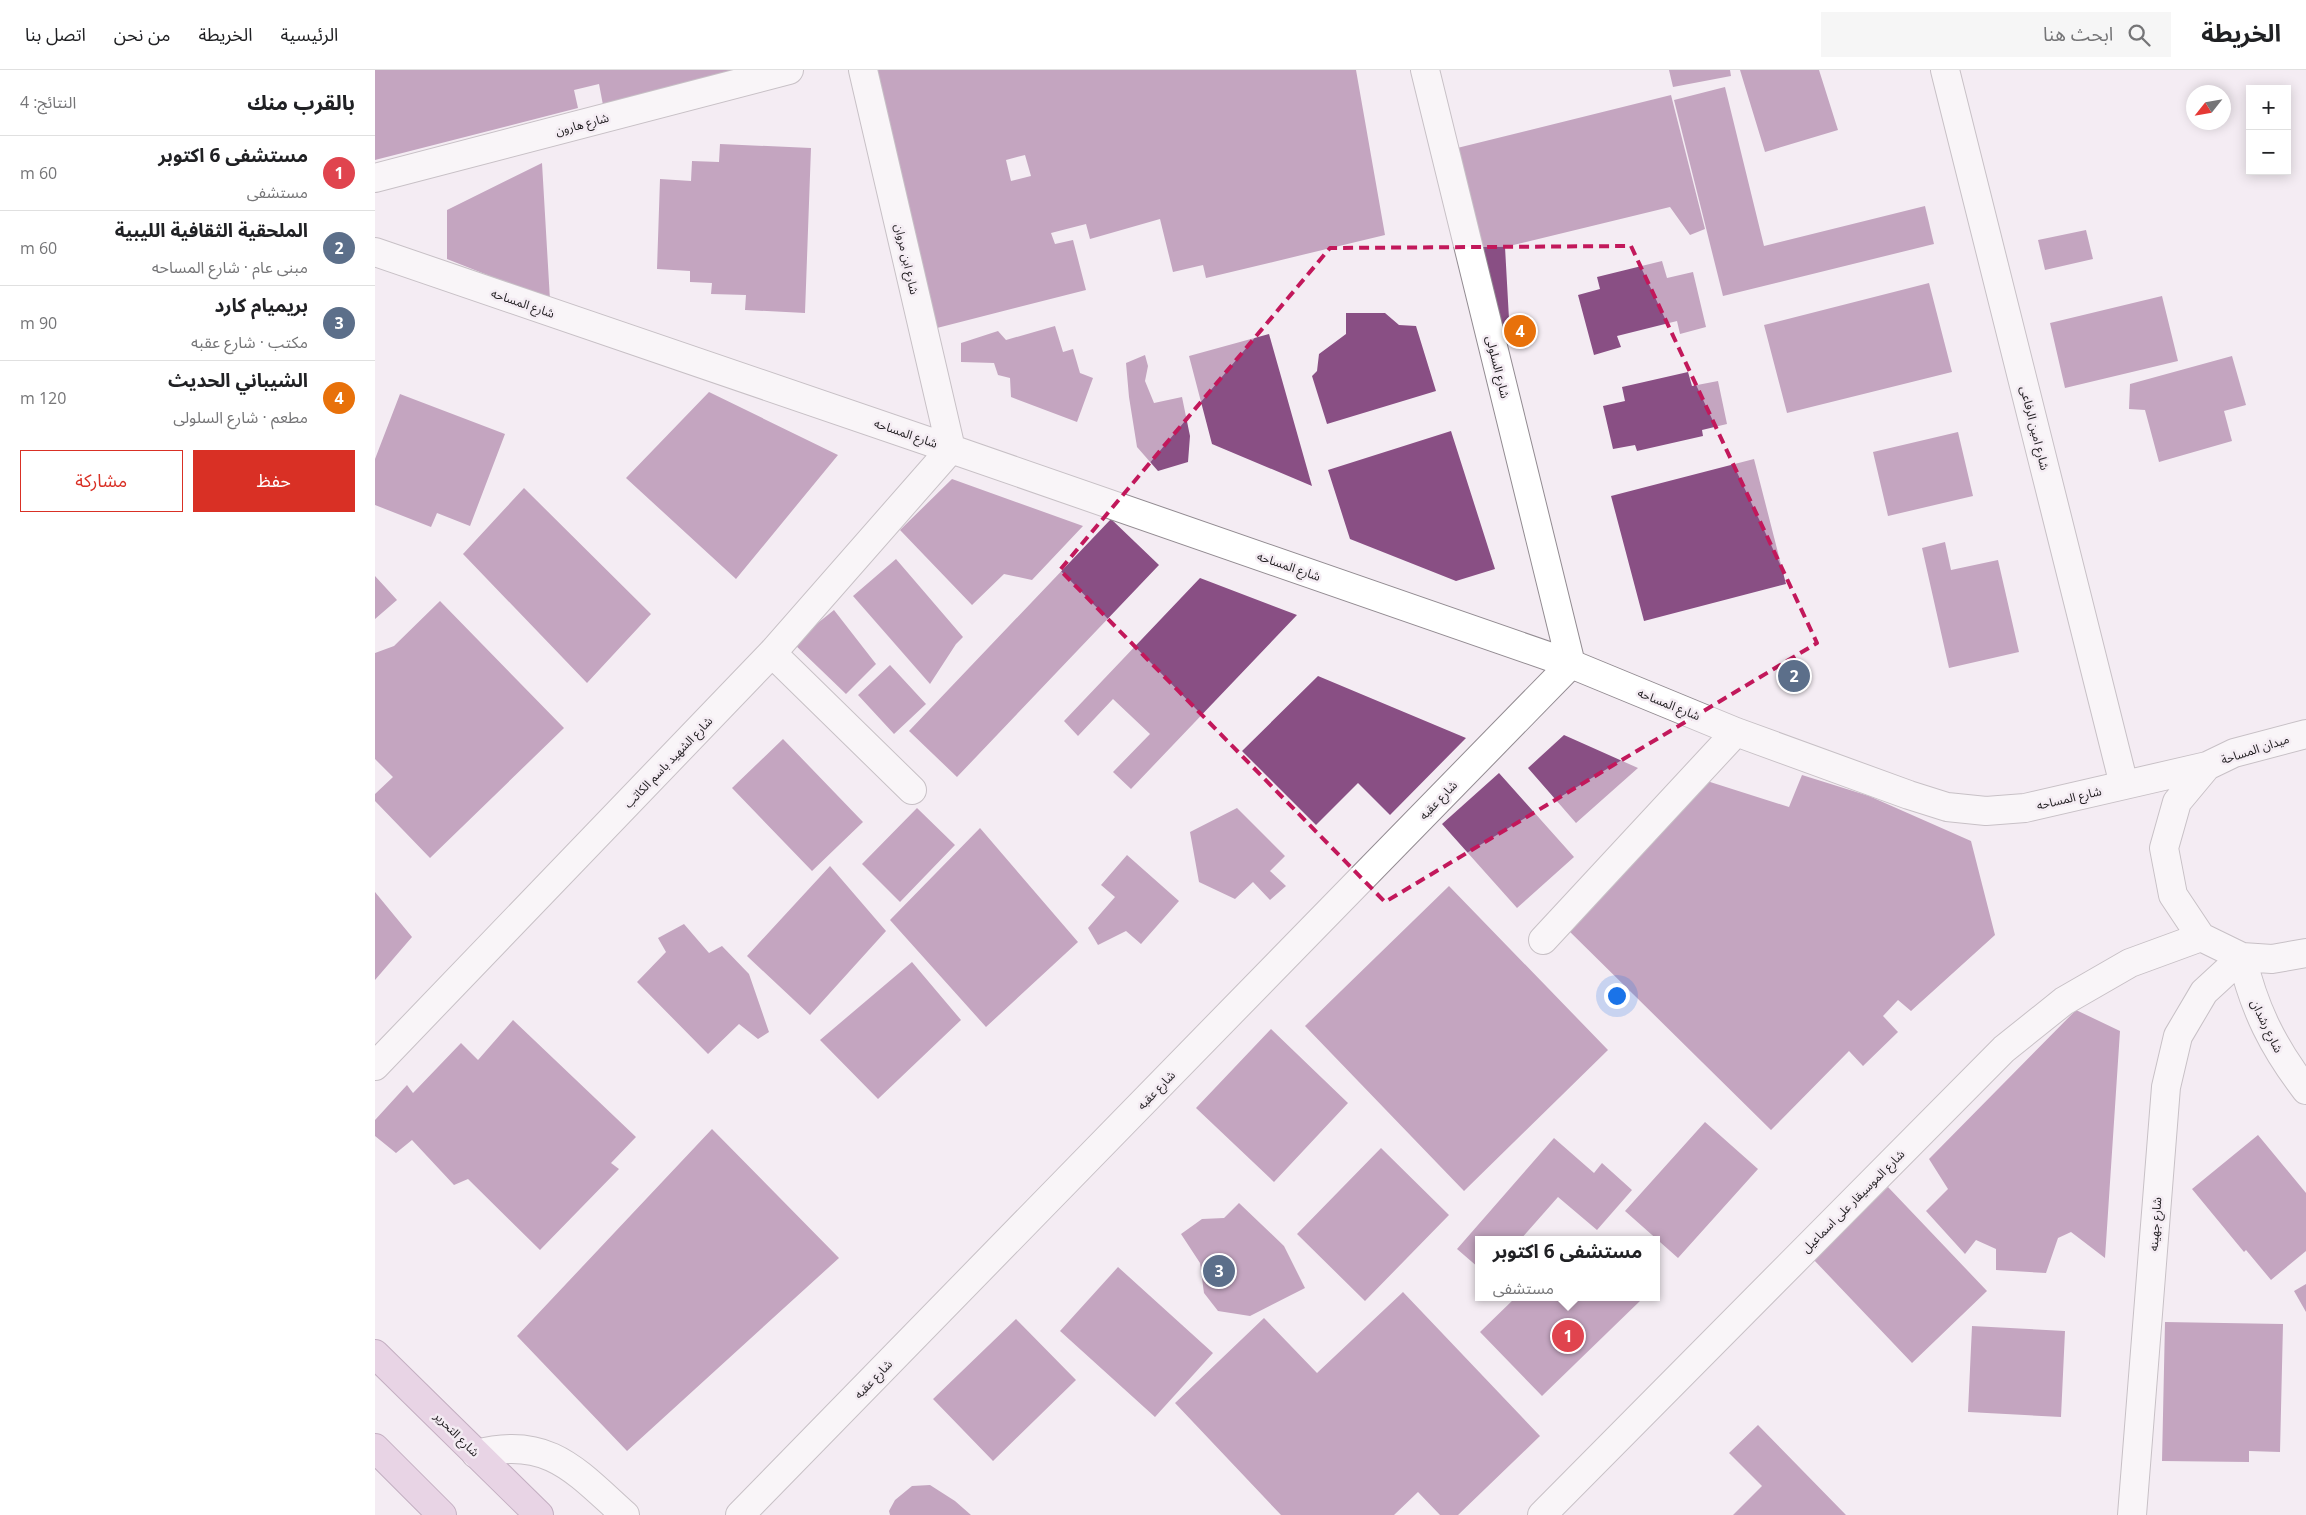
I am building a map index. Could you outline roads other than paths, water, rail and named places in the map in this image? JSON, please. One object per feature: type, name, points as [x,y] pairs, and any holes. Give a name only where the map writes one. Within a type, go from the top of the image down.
[{"type":"main road","name":"شارع التحرير","points":[[375,1354],[539,1515]]},
{"type":"main road","points":[[375,1448],[431,1511]]},
{"type":"street","name":"شارع هارون","points":[[375,178],[789,70]]},
{"type":"street","name":"شارع ابن مروان","points":[[863,70],[951,449]]},
{"type":"street","name":"شارع السلولى","points":[[1425,70],[1571,664]]},
{"type":"street","name":"شارع امين الرفاعى","points":[[1945,70],[2124,785]]},
{"type":"street","name":"شارع المساحه","points":[[375,252],[1571,664],[1736,732],[1909,796],[1947,807],[1986,811],[2025,808],[2207,766]]},
{"type":"street","name":"شارع الشهيد باسم الكاتب","points":[[375,1066],[772,653],[951,449]]},
{"type":"street","points":[[772,653],[911,790]]},
{"type":"street","name":"شارع عقبه","points":[[740,1515],[1571,664]]},
{"type":"street","points":[[1543,940],[1736,732]]},
{"type":"street","name":"ميدان المساحة","points":[[2201,937],[2173,894],[2164,848],[2177,802],[2207,766],[2234,754],[2306,734]]},
{"type":"street","points":[[2201,937],[2241,957],[2272,959],[2306,953]]},
{"type":"street","name":"شارع الموسيقار على اسماعيل","points":[[1542,1515],[2005,1049],[2064,1001],[2130,963],[2201,937]]},
{"type":"street","name":"شارع رشدان","points":[[2241,957],[2249,988],[2261,1018],[2275,1046],[2306,1090]]},
{"type":"street","name":"شارع جهينه","points":[[2132,1515],[2166,1087],[2178,1036],[2204,992],[2241,957]]},
{"type":"street","points":[[476,1454],[497,1448],[539,1451],[558,1459],[577,1471],[625,1515]]},
{"type":"place","name":"الشيباني الحديث","points":[[1520,331]]},
{"type":"place","name":"الملحقية الثقافية الليبية","points":[[1794,676]]},
{"type":"place","name":"بريميام كارد","points":[[1219,1271]]},
{"type":"place","name":"مستشفى 6 اكتوبر","points":[[1568,1336]]}]
